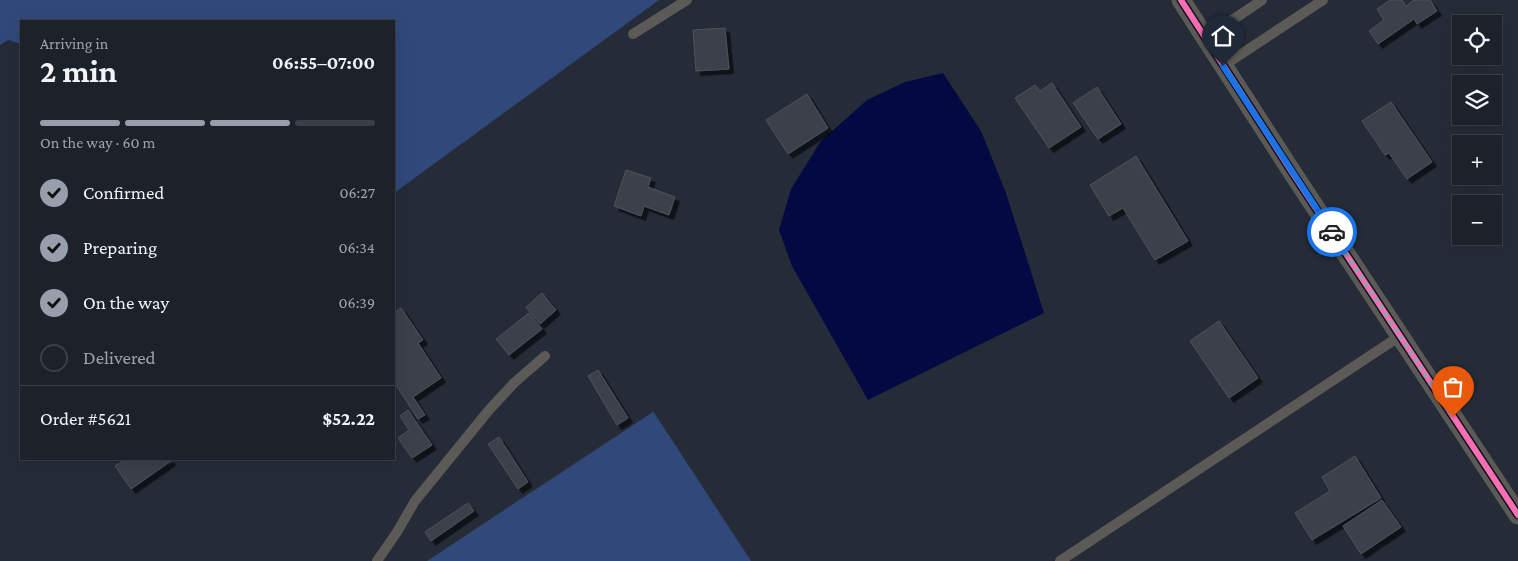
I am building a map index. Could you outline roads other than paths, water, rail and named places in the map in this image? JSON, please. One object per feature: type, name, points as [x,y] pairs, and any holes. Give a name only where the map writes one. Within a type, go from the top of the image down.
[{"type":"street","points":[[1181,0],[1518,514]]},
{"type":"lane","points":[[633,34],[687,0]]},
{"type":"lane","points":[[1202,33],[1234,19],[1262,0]]},
{"type":"lane","points":[[1223,66],[1323,0]]},
{"type":"lane","points":[[1060,561],[1400,336]]},
{"type":"lane","points":[[377,561],[397,532],[414,501],[488,410],[545,356]]}]
